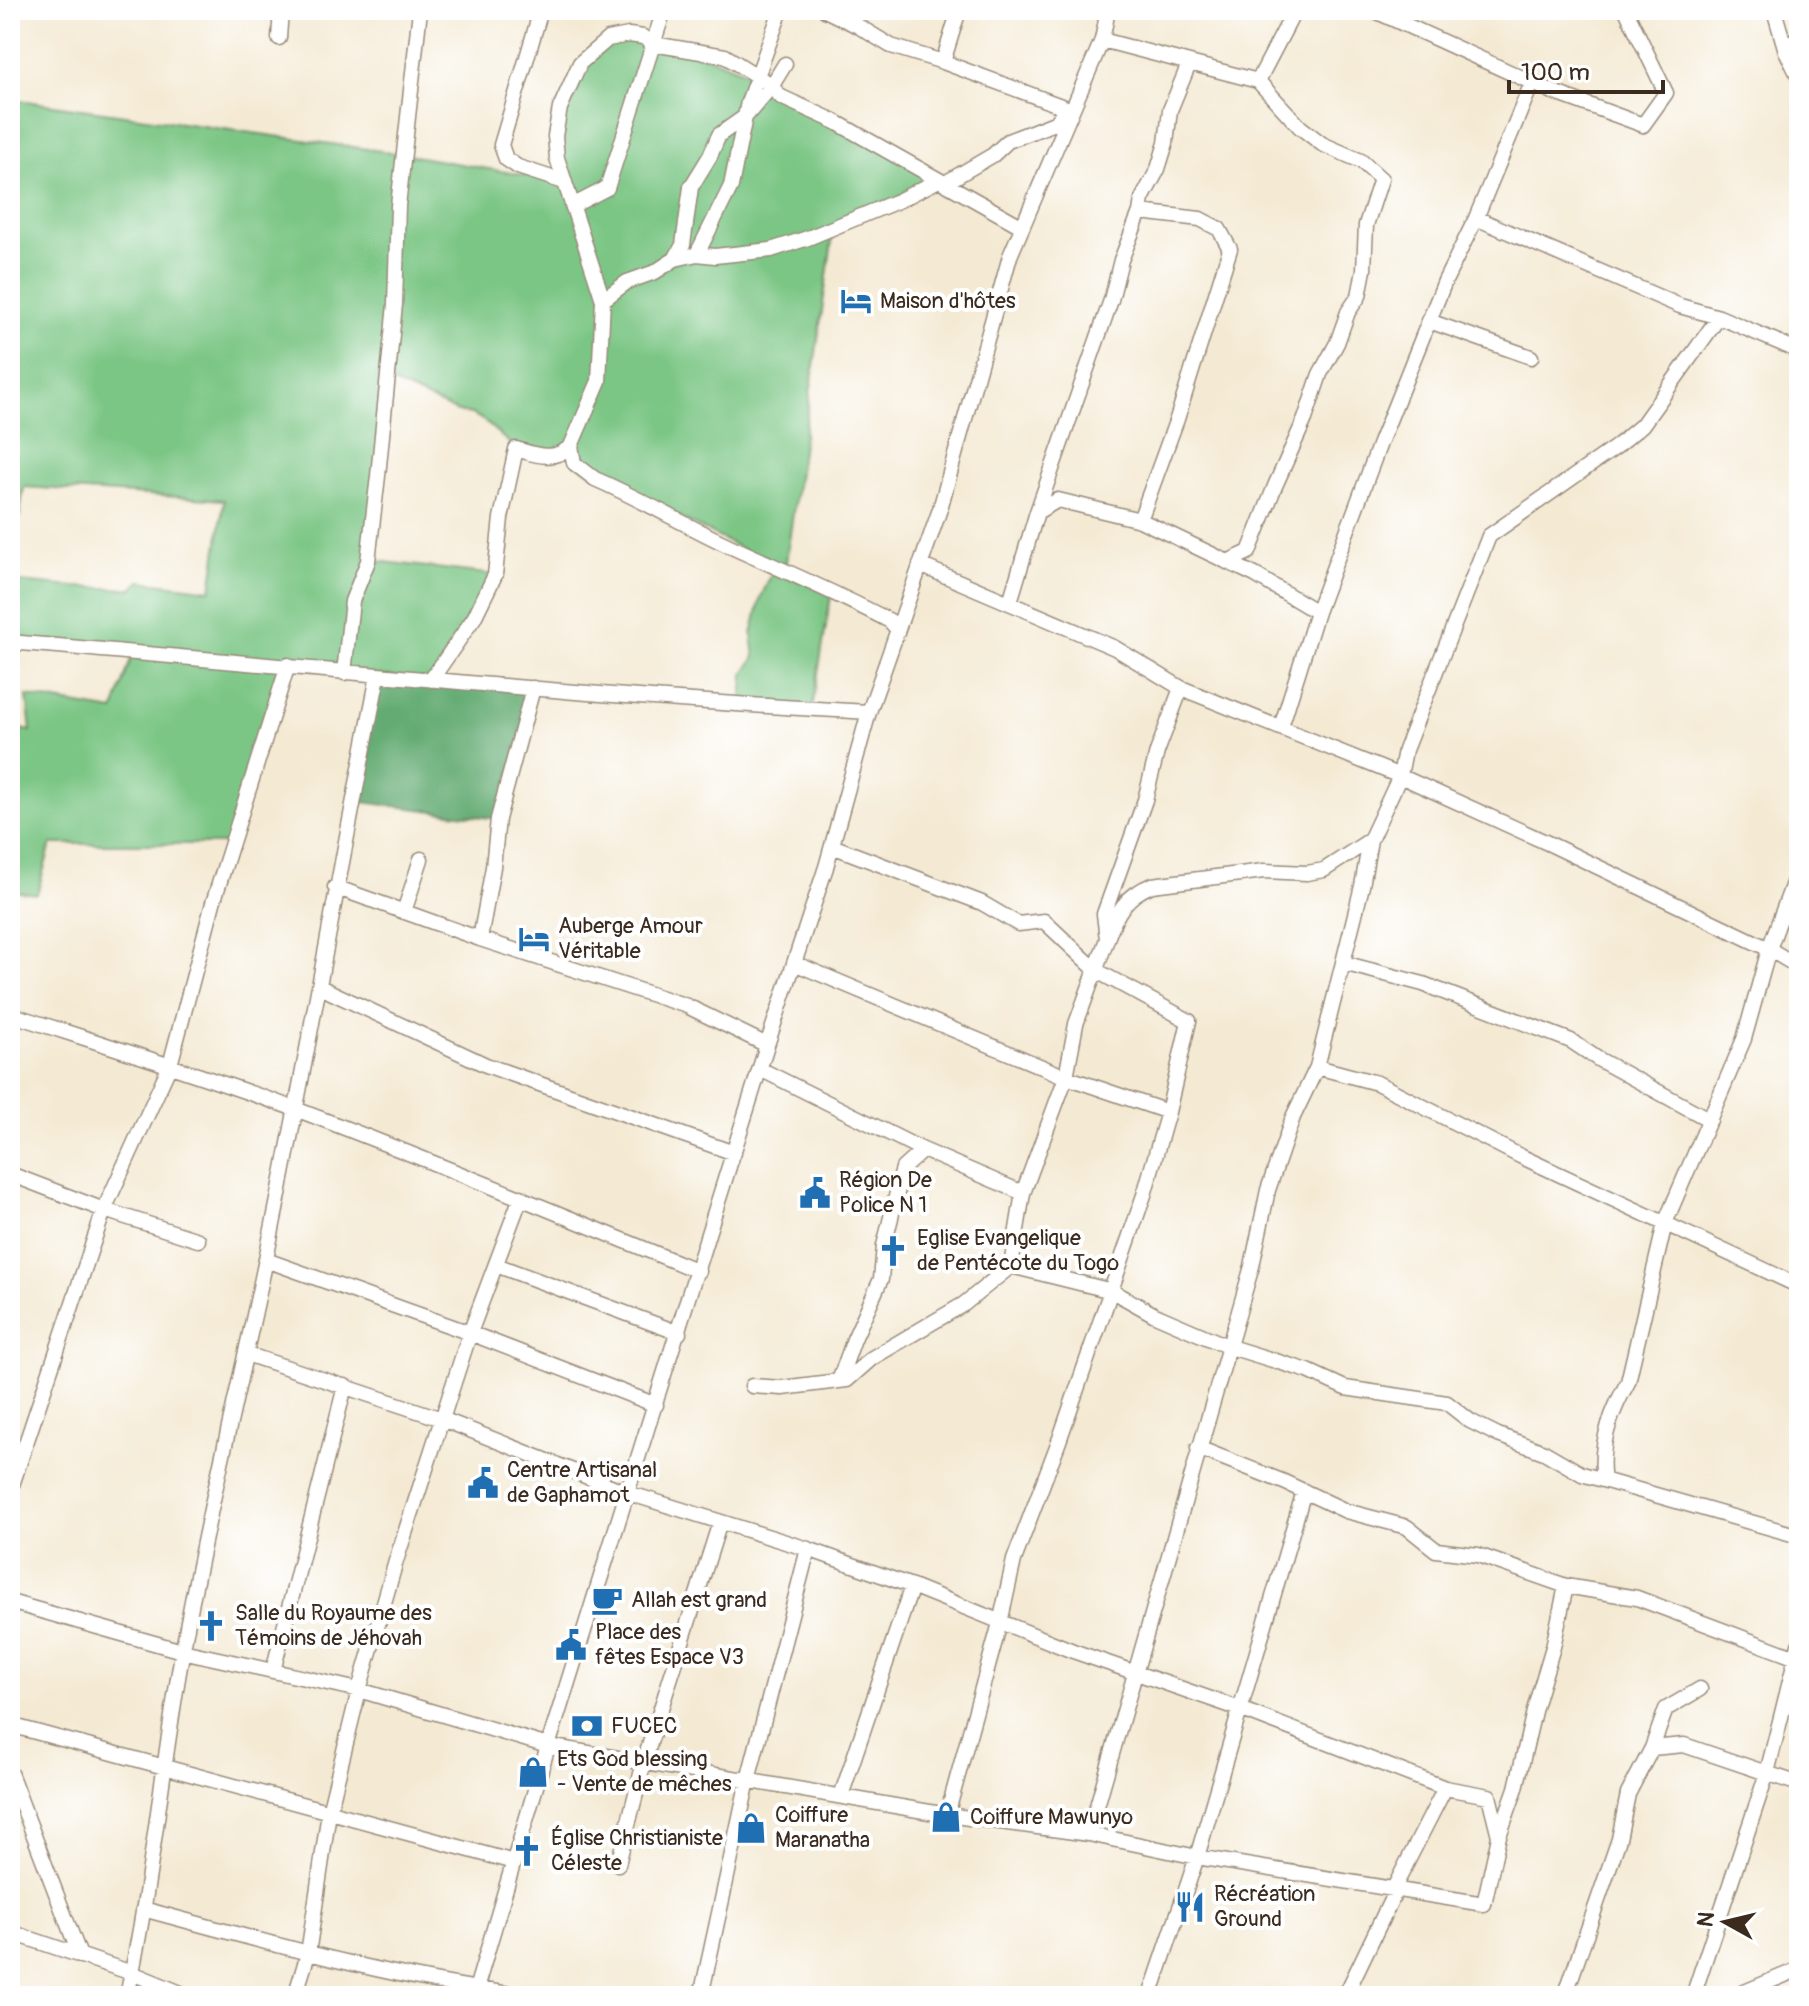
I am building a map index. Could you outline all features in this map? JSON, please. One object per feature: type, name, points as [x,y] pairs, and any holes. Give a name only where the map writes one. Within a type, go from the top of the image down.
[{"type":"street","points":[[279,38],[281,10]]},
{"type":"street","points":[[344,673],[352,601],[368,561],[375,504],[395,304],[398,206],[420,10]]},
{"type":"street","points":[[541,10],[501,145],[506,159],[518,167],[564,182]]},
{"type":"street","points":[[572,206],[607,188],[664,10]]},
{"type":"street","points":[[697,254],[731,186],[748,102],[781,10]]},
{"type":"street","points":[[825,10],[891,46],[1069,108]]},
{"type":"street","points":[[943,62],[959,10]]},
{"type":"street","points":[[476,1993],[548,1746],[832,846],[869,712],[940,509],[1010,256],[1069,108],[1102,40],[1108,10]]},
{"type":"street","points":[[1258,81],[1295,10]]},
{"type":"street","points":[[1373,10],[1532,83],[1643,125],[1666,93],[1626,10]]},
{"type":"street","points":[[1774,10],[1786,51],[1799,77]]},
{"type":"street","points":[[431,680],[474,618],[495,575],[501,518],[516,449],[552,457],[564,453],[571,446],[599,381],[603,300],[564,182],[555,136],[560,108],[580,63],[608,39],[629,35],[643,37],[653,44],[725,56],[758,77],[781,97],[834,121],[1021,226]]},
{"type":"street","points":[[1786,51],[1799,36]]},
{"type":"street","points":[[1102,40],[1258,81],[1300,127],[1322,144],[1361,161],[1381,179],[1366,225],[1364,270],[1359,296],[1348,312],[1337,343],[1320,374],[1305,419],[1249,552],[1227,562]]},
{"type":"street","points":[[675,259],[683,245],[691,187],[719,135],[746,116],[771,87],[785,64]]},
{"type":"street","points":[[1010,602],[1037,512],[1111,300],[1121,260],[1142,199],[1158,169],[1166,143],[1170,110],[1189,64]]},
{"type":"street","points":[[1281,727],[1317,612],[1429,321],[1532,83]]},
{"type":"street","points":[[603,300],[627,282],[655,272],[675,259],[697,254],[715,256],[771,250],[808,238],[942,182],[993,155],[1014,137],[1057,122],[1069,108]]},
{"type":"street","points":[[1140,212],[1200,219],[1219,229],[1230,249],[1177,419],[1140,520]]},
{"type":"street","points":[[1476,218],[1680,306],[1719,317],[1799,351]]},
{"type":"street","points":[[1089,1834],[1252,1266],[1268,1190],[1293,1117],[1317,1067],[1370,840],[1400,776],[1405,750],[1489,536],[1616,447],[1642,425],[1719,317]]},
{"type":"street","points":[[1429,321],[1531,357]]},
{"type":"street","points":[[571,446],[574,463],[595,479],[745,554],[775,565],[810,584],[832,590],[890,621],[897,629]]},
{"type":"street","points":[[1037,512],[1058,500],[1140,520],[1255,575],[1317,612]]},
{"type":"street","points":[[920,565],[1115,648],[1181,688],[1400,776],[1580,858],[1769,949],[1799,967]]},
{"type":"street","points":[[10,642],[742,706],[869,712]]},
{"type":"street","points":[[10,1491],[104,1210],[170,1065],[213,903],[288,665]]},
{"type":"street","points":[[127,1996],[166,1768],[182,1651],[266,1260],[320,987],[335,887],[378,676]]},
{"type":"street","points":[[480,939],[498,819],[533,688]]},
{"type":"street","points":[[1107,939],[1104,914],[1181,688]]},
{"type":"street","points":[[752,1386],[782,1388],[847,1380],[872,1358],[964,1304],[1011,1266],[1023,1193],[1066,1077],[1076,1024],[1116,914],[1136,891],[1152,885],[1264,871],[1307,873],[1324,870],[1370,840]]},
{"type":"street","points":[[832,846],[982,903],[1018,924],[1044,921],[1097,971],[1189,1021],[1168,1112],[1144,1195],[1014,1560],[1000,1623],[947,1815]]},
{"type":"street","points":[[404,912],[421,859]]},
{"type":"street","points":[[1604,1480],[1600,1460],[1616,1404],[1628,1382],[1665,1223],[1744,1039],[1769,949],[1799,867]]},
{"type":"street","points":[[335,887],[480,939],[687,1006],[767,1045]]},
{"type":"street","points":[[794,963],[1066,1077],[1168,1112]]},
{"type":"street","points":[[1343,963],[1423,984],[1571,1041],[1710,1120]]},
{"type":"street","points":[[320,987],[486,1065],[734,1153]]},
{"type":"street","points":[[10,1014],[170,1065],[296,1110],[521,1197],[698,1271]]},
{"type":"street","points":[[1317,1067],[1377,1083],[1520,1156],[1799,1286]]},
{"type":"street","points":[[760,1069],[923,1150],[1023,1193]]},
{"type":"street","points":[[839,1381],[881,1279],[884,1246],[903,1168],[923,1150]]},
{"type":"street","points":[[10,1174],[104,1210],[198,1240]]},
{"type":"street","points":[[295,1996],[308,1954],[329,1812],[359,1690],[396,1561],[470,1333],[521,1197]]},
{"type":"street","points":[[266,1260],[470,1333],[656,1405]]},
{"type":"street","points":[[496,1265],[679,1333]]},
{"type":"street","points":[[1011,1266],[1112,1291],[1155,1315],[1227,1346],[1308,1371],[1345,1388],[1447,1403],[1470,1421],[1544,1452],[1582,1474],[1799,1536]]},
{"type":"street","points":[[246,1354],[442,1419],[628,1493],[808,1549],[912,1586],[1000,1623],[1240,1709],[1445,1788],[1489,1796],[1499,1836]]},
{"type":"street","points":[[273,1671],[345,1386]]},
{"type":"street","points":[[1198,1448],[1346,1511],[1407,1527],[1436,1550],[1478,1555],[1566,1586],[1637,1598],[1798,1654],[1767,1773],[1693,1996]]},
{"type":"street","points":[[1150,1996],[1197,1857],[1304,1491]]},
{"type":"street","points":[[618,1864],[644,1762],[720,1522]]},
{"type":"street","points":[[701,1996],[748,1780],[808,1549]]},
{"type":"street","points":[[841,1796],[912,1586]]},
{"type":"street","points":[[10,1602],[182,1651],[359,1690],[548,1746],[947,1815],[1089,1834],[1197,1857],[1484,1904],[1499,1836],[1516,1788],[1553,1647],[1566,1586]]},
{"type":"street","points":[[1565,1996],[1619,1839],[1628,1794],[1652,1748],[1666,1709],[1700,1689]]},
{"type":"street","points":[[10,1725],[514,1862]]},
{"type":"street","points":[[1652,1748],[1684,1745],[1799,1784]]},
{"type":"street","points":[[10,1773],[80,1956]]},
{"type":"street","points":[[1345,1996],[1393,1896],[1393,1890],[1445,1788]]},
{"type":"street","points":[[10,1816],[29,1821]]},
{"type":"street","points":[[143,1909],[308,1954],[476,1993],[525,1996]]},
{"type":"street","points":[[10,1932],[132,1973],[188,1996]]},
{"type":"street","points":[[1735,1996],[1799,1969]]},
{"type":"green space","points":[[629,35],[691,50],[758,77],[939,180],[834,227],[785,569],[832,590],[812,709],[742,706],[744,674],[755,657],[752,634],[761,597],[775,566],[574,463],[571,446],[552,457],[516,449],[472,414],[458,412],[389,381],[368,560],[495,575],[431,680],[288,667],[232,844],[51,844],[37,894],[10,891],[10,727],[31,731],[27,696],[114,711],[133,652],[10,640],[10,581],[132,589],[140,581],[211,590],[224,500],[24,487],[10,576],[10,99],[403,154],[563,182],[556,143],[569,84],[601,45]]},
{"type":"green space","points":[[378,676],[533,688],[498,819],[353,801]]},
{"type":"place","name":"Maison d'hôtes","points":[[856,301]]},
{"type":"place","name":"Auberge Amour Véritable","points":[[534,939]]},
{"type":"place","name":"Région De Police N 1","points":[[815,1193]]},
{"type":"place","name":"Eglise Evangelique de Pentécote du Togo","points":[[893,1251]]},
{"type":"place","name":"Centre Artisanal de Gaphamot","points":[[483,1483]]},
{"type":"place","name":"Allah est grand","points":[[607,1600]]},
{"type":"place","name":"Salle du Royaume des Témoins de Jéhovah","points":[[211,1626]]},
{"type":"place","name":"Place des fêtes Espace V3","points":[[571,1645]]},
{"type":"place","name":"FUCEC","points":[[587,1726]]},
{"type":"place","name":"Ets God blessing - Vente de mêches","points":[[533,1772]]},
{"type":"place","name":"Coiffure Mawunyo","points":[[946,1817]]},
{"type":"place","name":"Coiffure Maranatha","points":[[751,1828]]},
{"type":"place","name":"Église Christianiste Céleste","points":[[527,1851]]},
{"type":"place","name":"Récréation Ground","points":[[1190,1907]]}]
